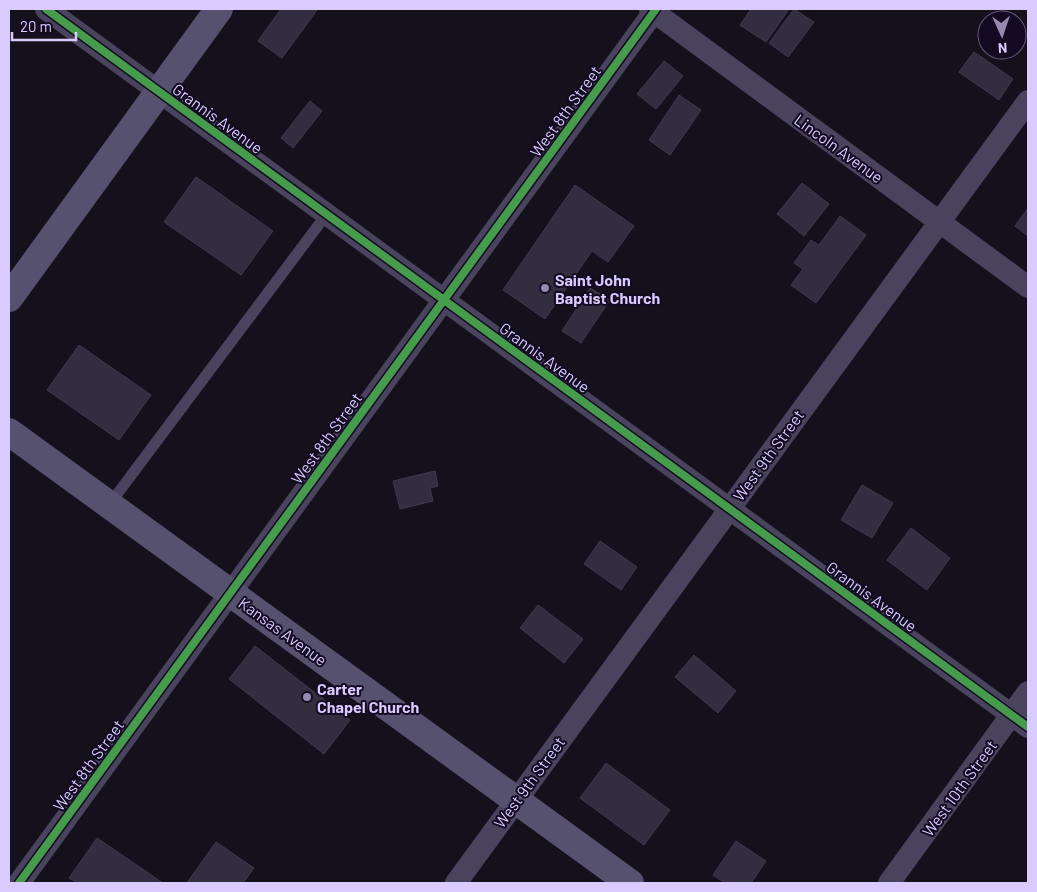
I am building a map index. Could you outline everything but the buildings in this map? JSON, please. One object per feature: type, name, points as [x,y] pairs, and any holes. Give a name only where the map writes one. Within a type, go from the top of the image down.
[{"type":"street","name":"Grannis Avenue","points":[[46,9],[1020,721]]},
{"type":"street","points":[[9,298],[219,9]]},
{"type":"street","name":"Lincoln Avenue","points":[[654,10],[1028,287]]},
{"type":"street","name":"West 8th Street","points":[[19,883],[654,10]]},
{"type":"street","name":"West 9th Street","points":[[456,883],[1028,100]]},
{"type":"street","name":"Kansas Avenue","points":[[9,432],[630,883]]},
{"type":"street","name":"West 10th Street","points":[[890,883],[1020,721],[1028,692]]},
{"type":"lane","points":[[109,505],[326,215]]},
{"type":"cycle path","points":[[46,9],[1028,727]]},
{"type":"cycle path","points":[[19,883],[656,9]]},
{"type":"place","name":"Saint John Baptist Church","points":[[545,288]]},
{"type":"place","name":"Carter Chapel Church","points":[[307,697]]}]
